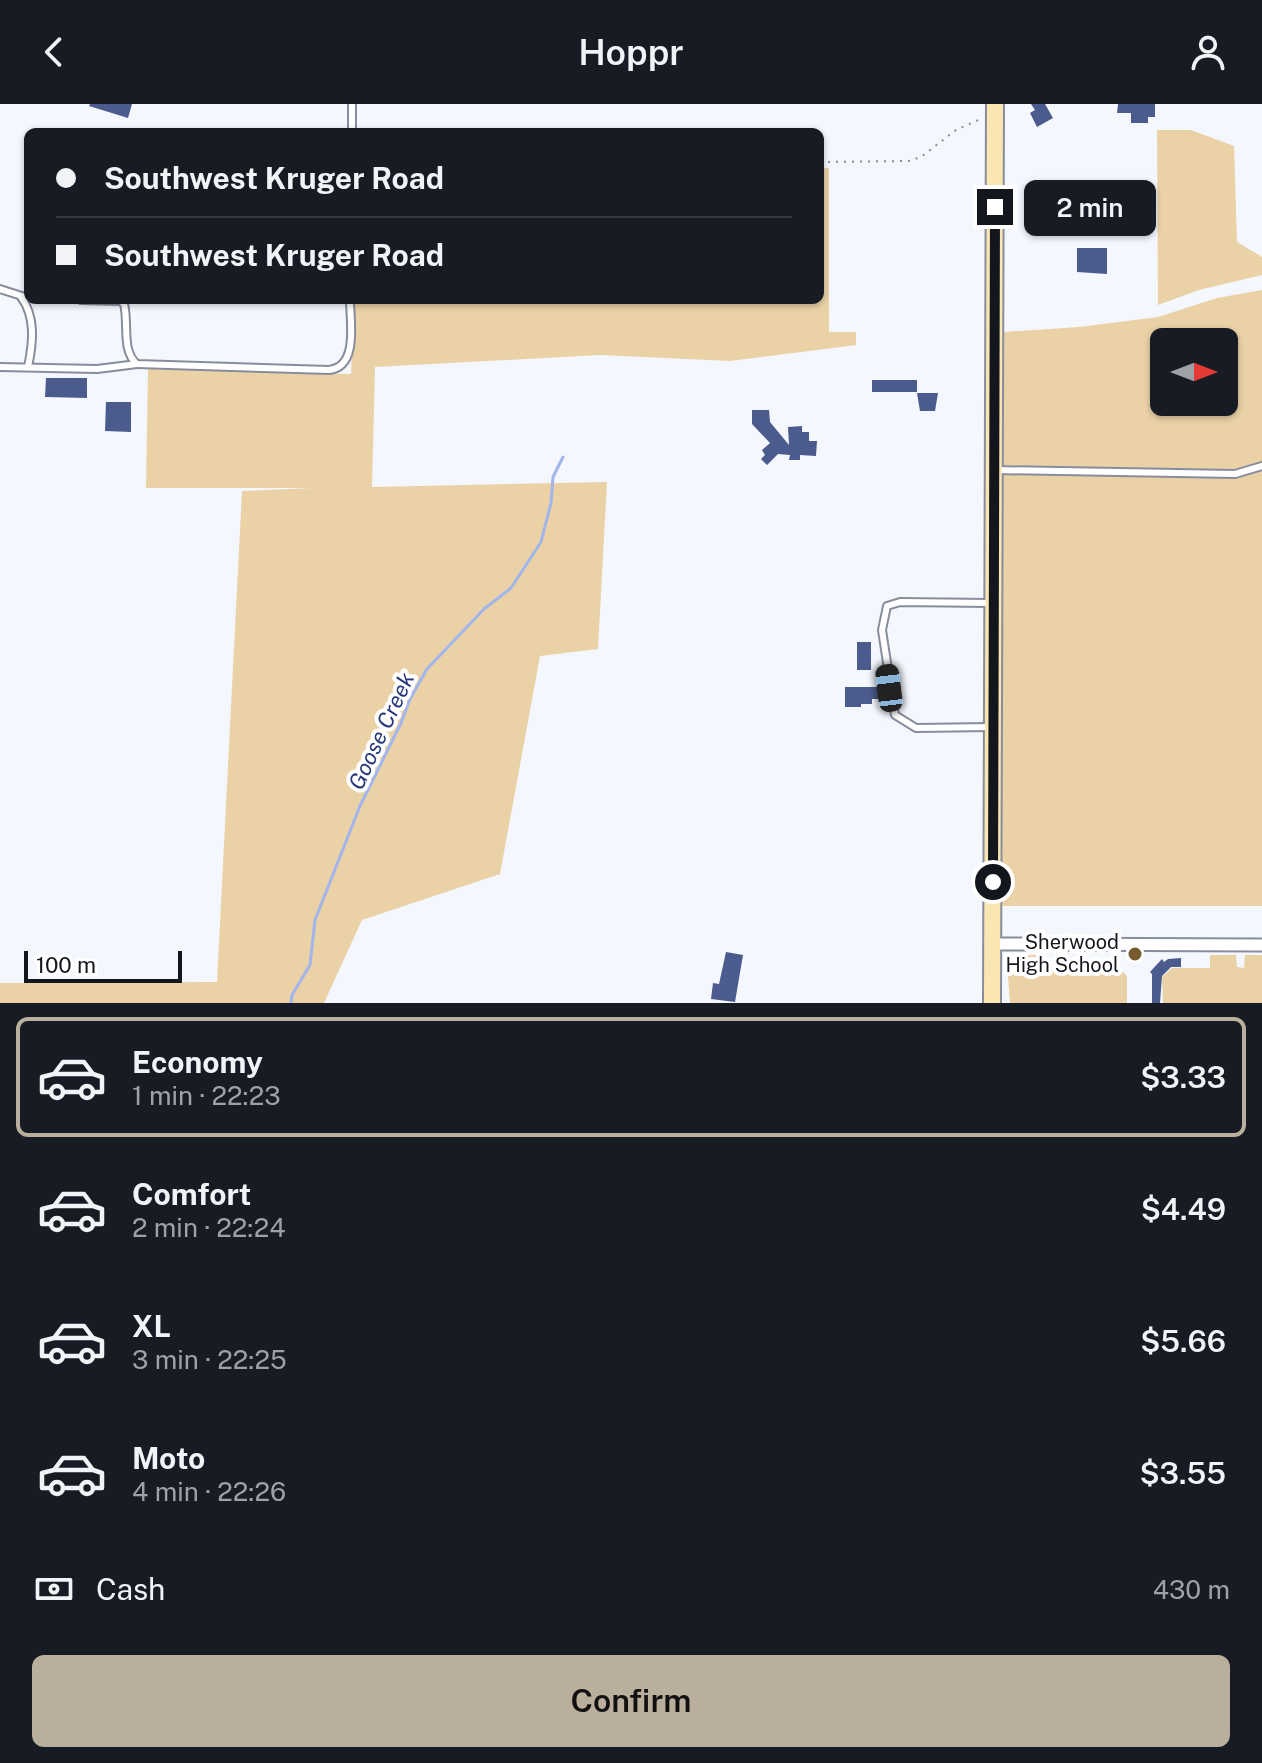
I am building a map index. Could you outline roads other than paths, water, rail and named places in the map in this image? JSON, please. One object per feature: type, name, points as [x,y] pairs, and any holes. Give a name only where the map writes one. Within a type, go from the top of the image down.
[{"type":"street","points":[[992,1003],[995,110]]},
{"type":"street","points":[[993,944],[1262,945]]},
{"type":"lane","points":[[352,104],[352,128]]},
{"type":"lane","points":[[0,289],[24,298]]},
{"type":"lane","points":[[27,304],[33,344],[28,367]]},
{"type":"lane","points":[[122,304],[126,311],[128,350],[137,364]]},
{"type":"lane","points":[[0,367],[97,369],[137,364],[337,369],[350,352],[350,304]]},
{"type":"lane","points":[[994,470],[1235,474],[1262,466]]},
{"type":"lane","points":[[994,603],[900,602],[887,606],[882,630],[895,715],[916,728],[994,727]]},
{"type":"waterway","name":"Goose Creek","points":[[291,1003],[292,995],[310,965],[315,920],[360,806],[410,699],[427,669],[484,609],[511,588],[541,542],[551,503],[553,477],[563,457]]},
{"type":"place","name":"Sherwood High School","points":[[1135,954]]}]
